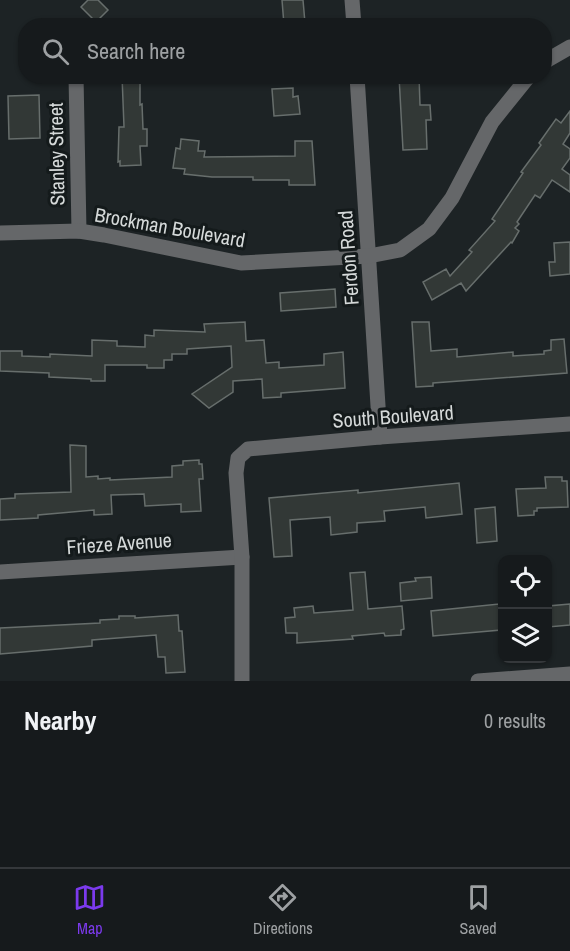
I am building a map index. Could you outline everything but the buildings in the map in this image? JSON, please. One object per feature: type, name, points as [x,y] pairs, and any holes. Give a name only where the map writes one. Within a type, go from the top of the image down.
[{"type":"street","points":[[352,0],[353,18]]},
{"type":"street","points":[[552,57],[570,47]]},
{"type":"street","name":"Stanley Street","points":[[76,84],[79,231]]},
{"type":"street","name":"Ferdon Road","points":[[358,84],[380,437]]},
{"type":"street","name":"Brockman Boulevard","points":[[0,233],[79,231],[241,263],[369,256],[400,250],[429,229],[452,198],[492,122],[523,84]]},
{"type":"street","name":"South Boulevard","points":[[242,557],[236,473],[238,458],[248,449],[570,424]]},
{"type":"street","points":[[242,557],[242,681]]},
{"type":"street","name":"Frieze Avenue","points":[[0,572],[242,557]]},
{"type":"street","points":[[478,681],[570,674]]}]
